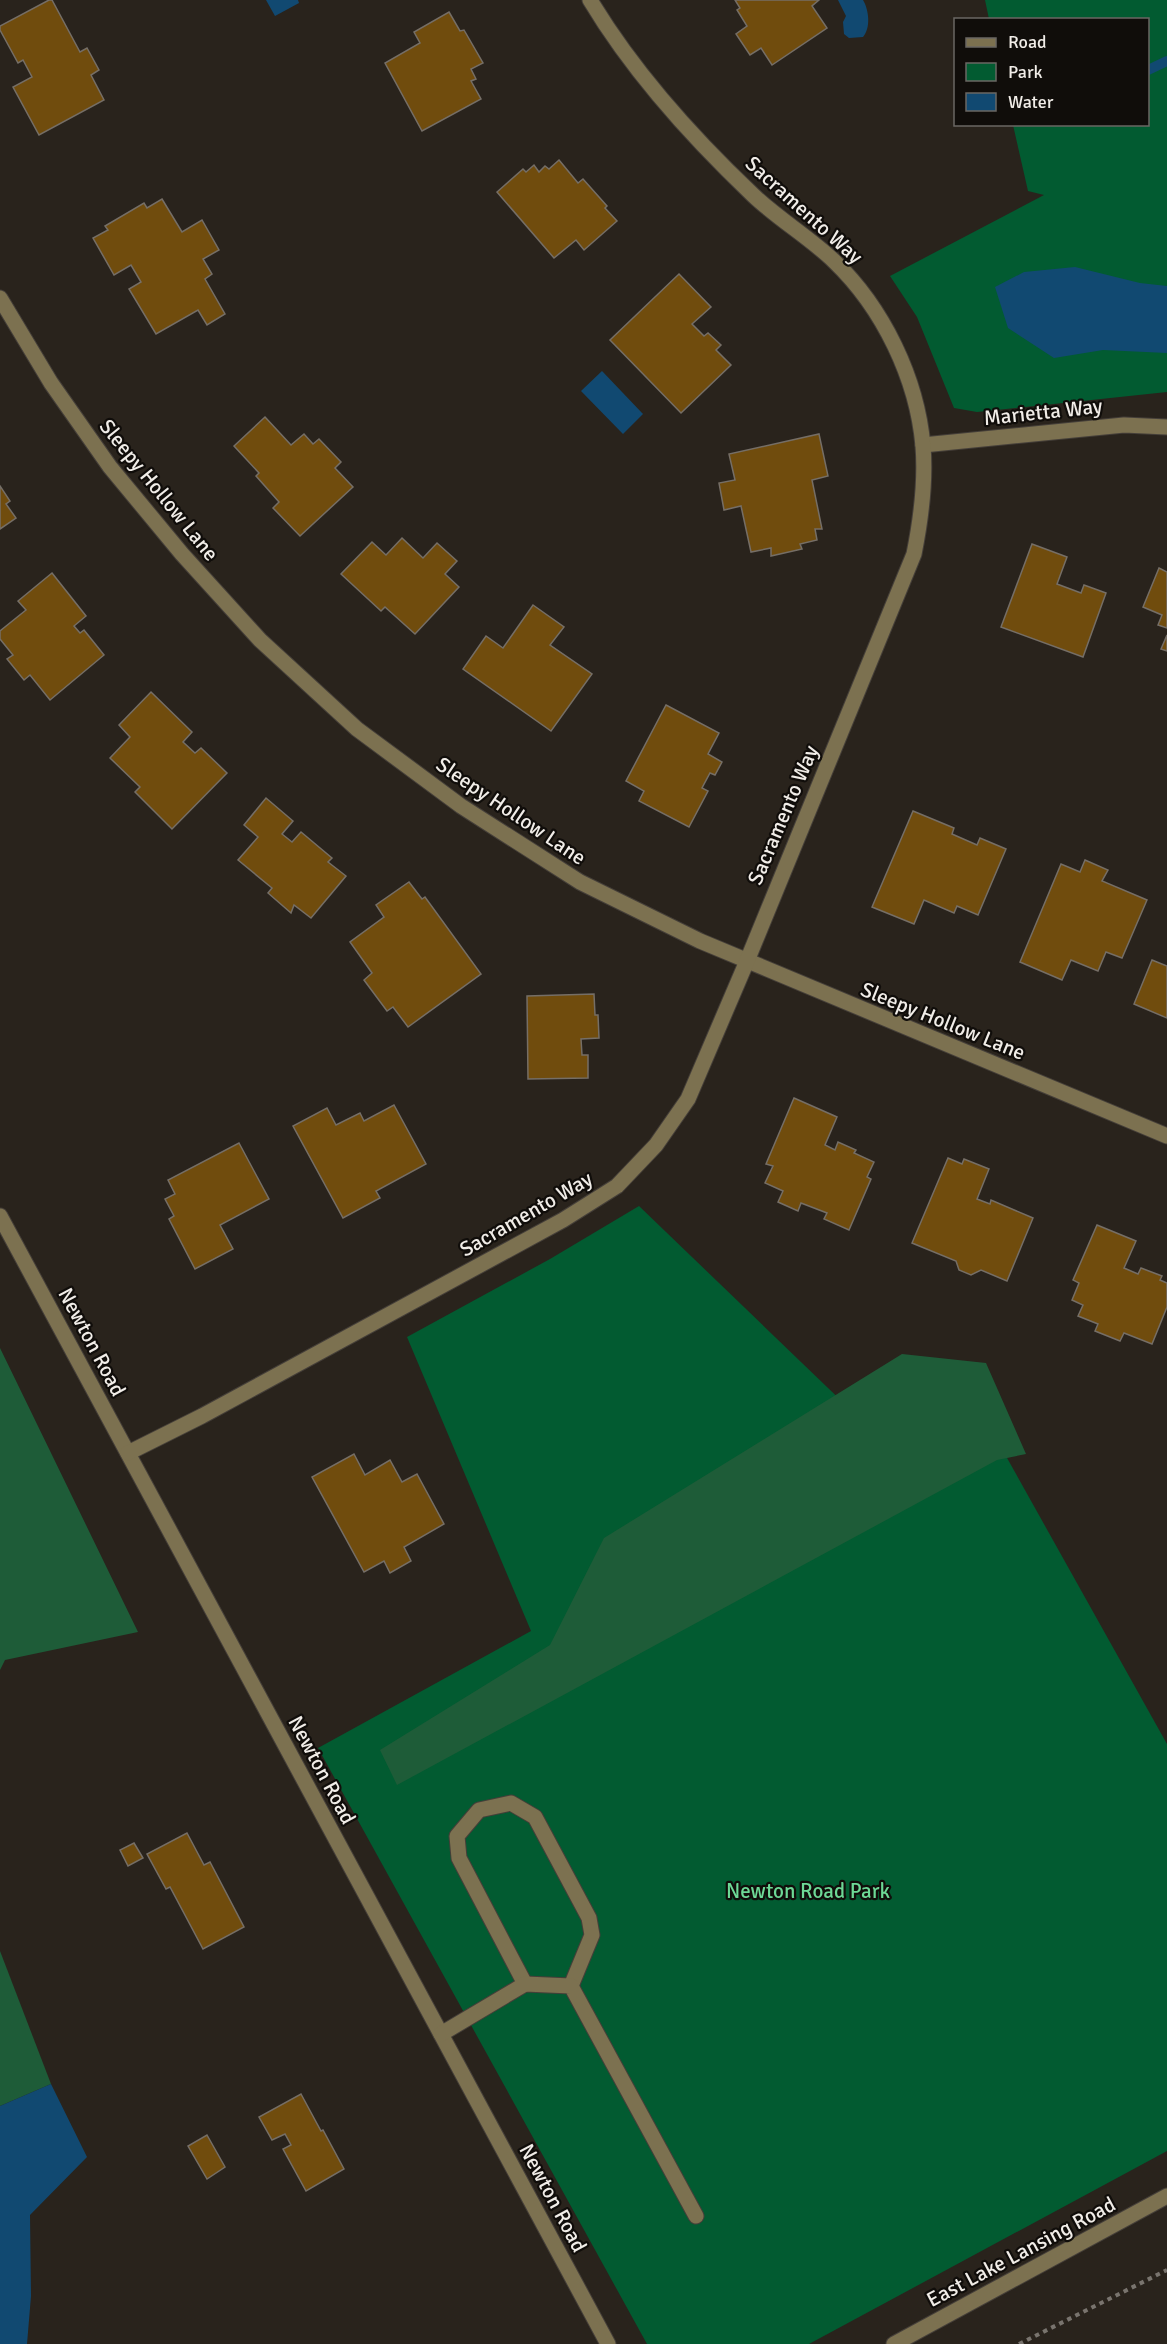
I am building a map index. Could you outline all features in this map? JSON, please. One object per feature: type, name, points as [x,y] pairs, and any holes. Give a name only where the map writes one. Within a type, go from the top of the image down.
[{"type":"street","name":"Sacramento Way","points":[[128,1453],[202,1416],[563,1220],[617,1186],[656,1145],[688,1099],[915,554],[924,492],[923,445],[913,398],[900,356],[871,302],[834,261],[755,198],[702,145],[638,67],[591,0]]},
{"type":"street","name":"Sleepy Hollow Lane","points":[[0,298],[51,383],[110,467],[182,554],[260,640],[357,729],[461,806],[580,882],[700,941],[1167,1136]]},
{"type":"street","name":"Marietta Way","points":[[923,445],[1124,425],[1167,427]]},
{"type":"street","name":"Newton Road","points":[[0,1216],[608,2344]]},
{"type":"street","points":[[525,1984],[459,1858],[458,1836],[479,1810],[511,1803],[535,1817],[589,1918],[592,1935],[571,1986]]},
{"type":"street","points":[[441,2034],[525,1984],[571,1986]]},
{"type":"street","points":[[571,1986],[696,2216]]},
{"type":"street","name":"East Lake Lansing Road","points":[[894,2344],[1167,2196]]},
{"type":"path","points":[[1019,2344],[1167,2270]]},
{"type":"green space","points":[[985,0],[1167,0],[1167,392],[977,412],[954,408],[917,317],[890,276],[1044,195],[1028,191],[1013,126],[1149,126],[1149,18],[989,18]]},
{"type":"green space","name":"Newton Road Park","points":[[639,1206],[879,1437],[969,1390],[1167,1744],[1167,2151],[809,2344],[647,2344],[318,1748],[531,1631],[407,1337],[550,1259]]},
{"type":"green space","points":[[0,1348],[138,1632],[5,1660],[0,1670]]},
{"type":"green space","points":[[902,1354],[986,1363],[1026,1454],[997,1460],[397,1785],[380,1750],[550,1645],[604,1538]]},
{"type":"green space","points":[[0,1951],[51,2084],[0,2106]]},
{"type":"water","points":[[266,0],[298,0],[299,3],[275,16]]},
{"type":"water","points":[[838,0],[863,0],[868,19],[866,33],[863,37],[849,38],[844,34],[843,22],[846,16]]},
{"type":"water","points":[[1075,267],[1140,283],[1167,286],[1167,353],[1103,350],[1054,358],[1008,328],[995,287],[1024,272]]},
{"type":"water","points":[[602,371],[643,414],[623,434],[581,391]]},
{"type":"water","points":[[51,2084],[87,2157],[30,2215],[31,2296],[27,2344],[0,2344],[0,2106]]},
{"type":"building","points":[[52,0],[80,52],[87,48],[99,70],[91,75],[104,100],[39,135],[13,87],[32,77],[23,60],[18,63],[0,26]]},
{"type":"building","points":[[735,0],[819,0],[812,6],[827,28],[772,65],[761,48],[750,55],[736,34],[747,26],[737,10],[740,8]]},
{"type":"building","points":[[449,12],[460,31],[464,30],[483,63],[471,69],[476,79],[471,81],[481,99],[422,131],[385,63],[420,43],[414,32]]},
{"type":"building","points":[[559,160],[578,183],[583,179],[617,221],[584,250],[576,240],[554,258],[497,192],[523,169],[526,172],[534,165],[539,172],[545,166],[549,169]]},
{"type":"building","points":[[162,199],[182,232],[202,220],[219,250],[203,259],[212,274],[205,279],[225,314],[207,325],[198,310],[156,334],[129,289],[141,282],[131,265],[114,275],[93,238],[108,230],[105,226],[144,203],[147,208]]},
{"type":"building","points":[[679,274],[711,307],[692,324],[704,336],[708,333],[721,345],[716,350],[731,365],[681,413],[610,340]]},
{"type":"building","points":[[265,417],[291,445],[304,434],[313,444],[319,439],[341,462],[335,468],[353,487],[300,536],[273,508],[279,502],[256,476],[259,473],[234,446]]},
{"type":"building","points":[[819,434],[828,476],[812,480],[822,529],[815,529],[817,540],[800,544],[802,549],[771,556],[771,548],[751,552],[741,506],[724,510],[719,483],[735,480],[729,454]]},
{"type":"building","points":[[0,486],[10,501],[6,504],[16,518],[0,529]]},
{"type":"building","points":[[402,538],[423,558],[437,543],[457,561],[445,574],[459,587],[415,634],[385,607],[381,611],[341,574],[372,542],[386,555]]},
{"type":"building","points":[[1032,544],[1067,557],[1057,584],[1081,593],[1084,585],[1106,593],[1083,657],[1001,627]]},
{"type":"building","points":[[1159,568],[1167,572],[1167,628],[1158,625],[1162,615],[1143,607]]},
{"type":"building","points":[[52,573],[86,616],[74,626],[80,633],[84,630],[104,655],[50,700],[30,675],[24,680],[7,659],[13,655],[0,639],[0,631],[26,610],[18,601]]},
{"type":"building","points":[[533,605],[564,627],[550,645],[592,674],[551,731],[463,669],[486,636],[503,648]]},
{"type":"building","points":[[1167,635],[1167,651],[1161,649]]},
{"type":"building","points":[[151,692],[192,732],[183,742],[195,753],[201,748],[227,773],[172,829],[135,792],[140,787],[110,758],[130,737],[119,725]]},
{"type":"building","points":[[666,705],[719,733],[708,754],[722,762],[715,775],[710,773],[702,788],[708,791],[689,827],[639,801],[644,791],[626,781]]},
{"type":"building","points":[[266,798],[293,821],[282,834],[292,842],[301,832],[332,858],[328,862],[346,876],[311,918],[294,905],[291,913],[268,893],[272,888],[238,860],[258,837],[244,825]]},
{"type":"building","points":[[913,811],[954,828],[952,834],[977,845],[980,838],[1006,849],[978,915],[957,906],[954,913],[924,900],[914,924],[872,907]]},
{"type":"building","points":[[1085,860],[1108,870],[1102,881],[1147,900],[1122,958],[1106,952],[1098,971],[1071,960],[1062,980],[1020,962],[1061,864],[1080,872]]},
{"type":"building","points":[[409,882],[422,899],[425,897],[481,974],[408,1027],[393,1007],[387,1011],[364,980],[372,973],[350,942],[384,917],[376,905]]},
{"type":"building","points":[[1152,960],[1167,966],[1167,1018],[1134,1004]]},
{"type":"building","points":[[594,994],[599,1038],[581,1039],[582,1055],[588,1055],[588,1078],[528,1079],[527,996]]},
{"type":"building","points":[[794,1098],[837,1117],[825,1145],[835,1150],[838,1142],[856,1150],[854,1153],[874,1162],[867,1177],[871,1179],[849,1230],[824,1219],[827,1213],[801,1203],[798,1211],[778,1202],[783,1191],[765,1183],[773,1166],[766,1164]]},
{"type":"building","points":[[394,1105],[426,1164],[376,1191],[380,1198],[343,1218],[293,1126],[327,1108],[336,1125],[360,1113],[364,1121]]},
{"type":"building","points":[[239,1143],[269,1199],[220,1225],[233,1249],[195,1269],[169,1219],[174,1216],[165,1199],[175,1194],[168,1180]]},
{"type":"building","points":[[948,1158],[962,1164],[964,1159],[989,1169],[977,1199],[990,1204],[991,1200],[1033,1218],[1007,1281],[981,1270],[971,1275],[959,1270],[956,1261],[912,1243]]},
{"type":"building","points":[[1097,1225],[1136,1241],[1124,1268],[1138,1274],[1141,1268],[1162,1276],[1160,1280],[1167,1283],[1167,1307],[1152,1344],[1124,1333],[1120,1341],[1095,1331],[1098,1324],[1078,1316],[1083,1305],[1072,1300],[1079,1283],[1073,1280]]},
{"type":"building","points":[[354,1454],[365,1475],[390,1460],[402,1482],[417,1474],[444,1524],[404,1547],[411,1561],[390,1573],[384,1561],[364,1572],[312,1477]]},
{"type":"building","points":[[187,1833],[204,1865],[210,1862],[244,1927],[203,1949],[170,1887],[166,1889],[147,1854]]},
{"type":"building","points":[[134,1843],[143,1858],[128,1866],[120,1850]]},
{"type":"building","points":[[301,2094],[344,2169],[306,2191],[283,2149],[291,2145],[285,2134],[272,2140],[259,2117]]},
{"type":"building","points":[[207,2135],[225,2167],[207,2179],[188,2146]]},
{"type":"waterway","points":[[1149,70],[1167,61]]}]
